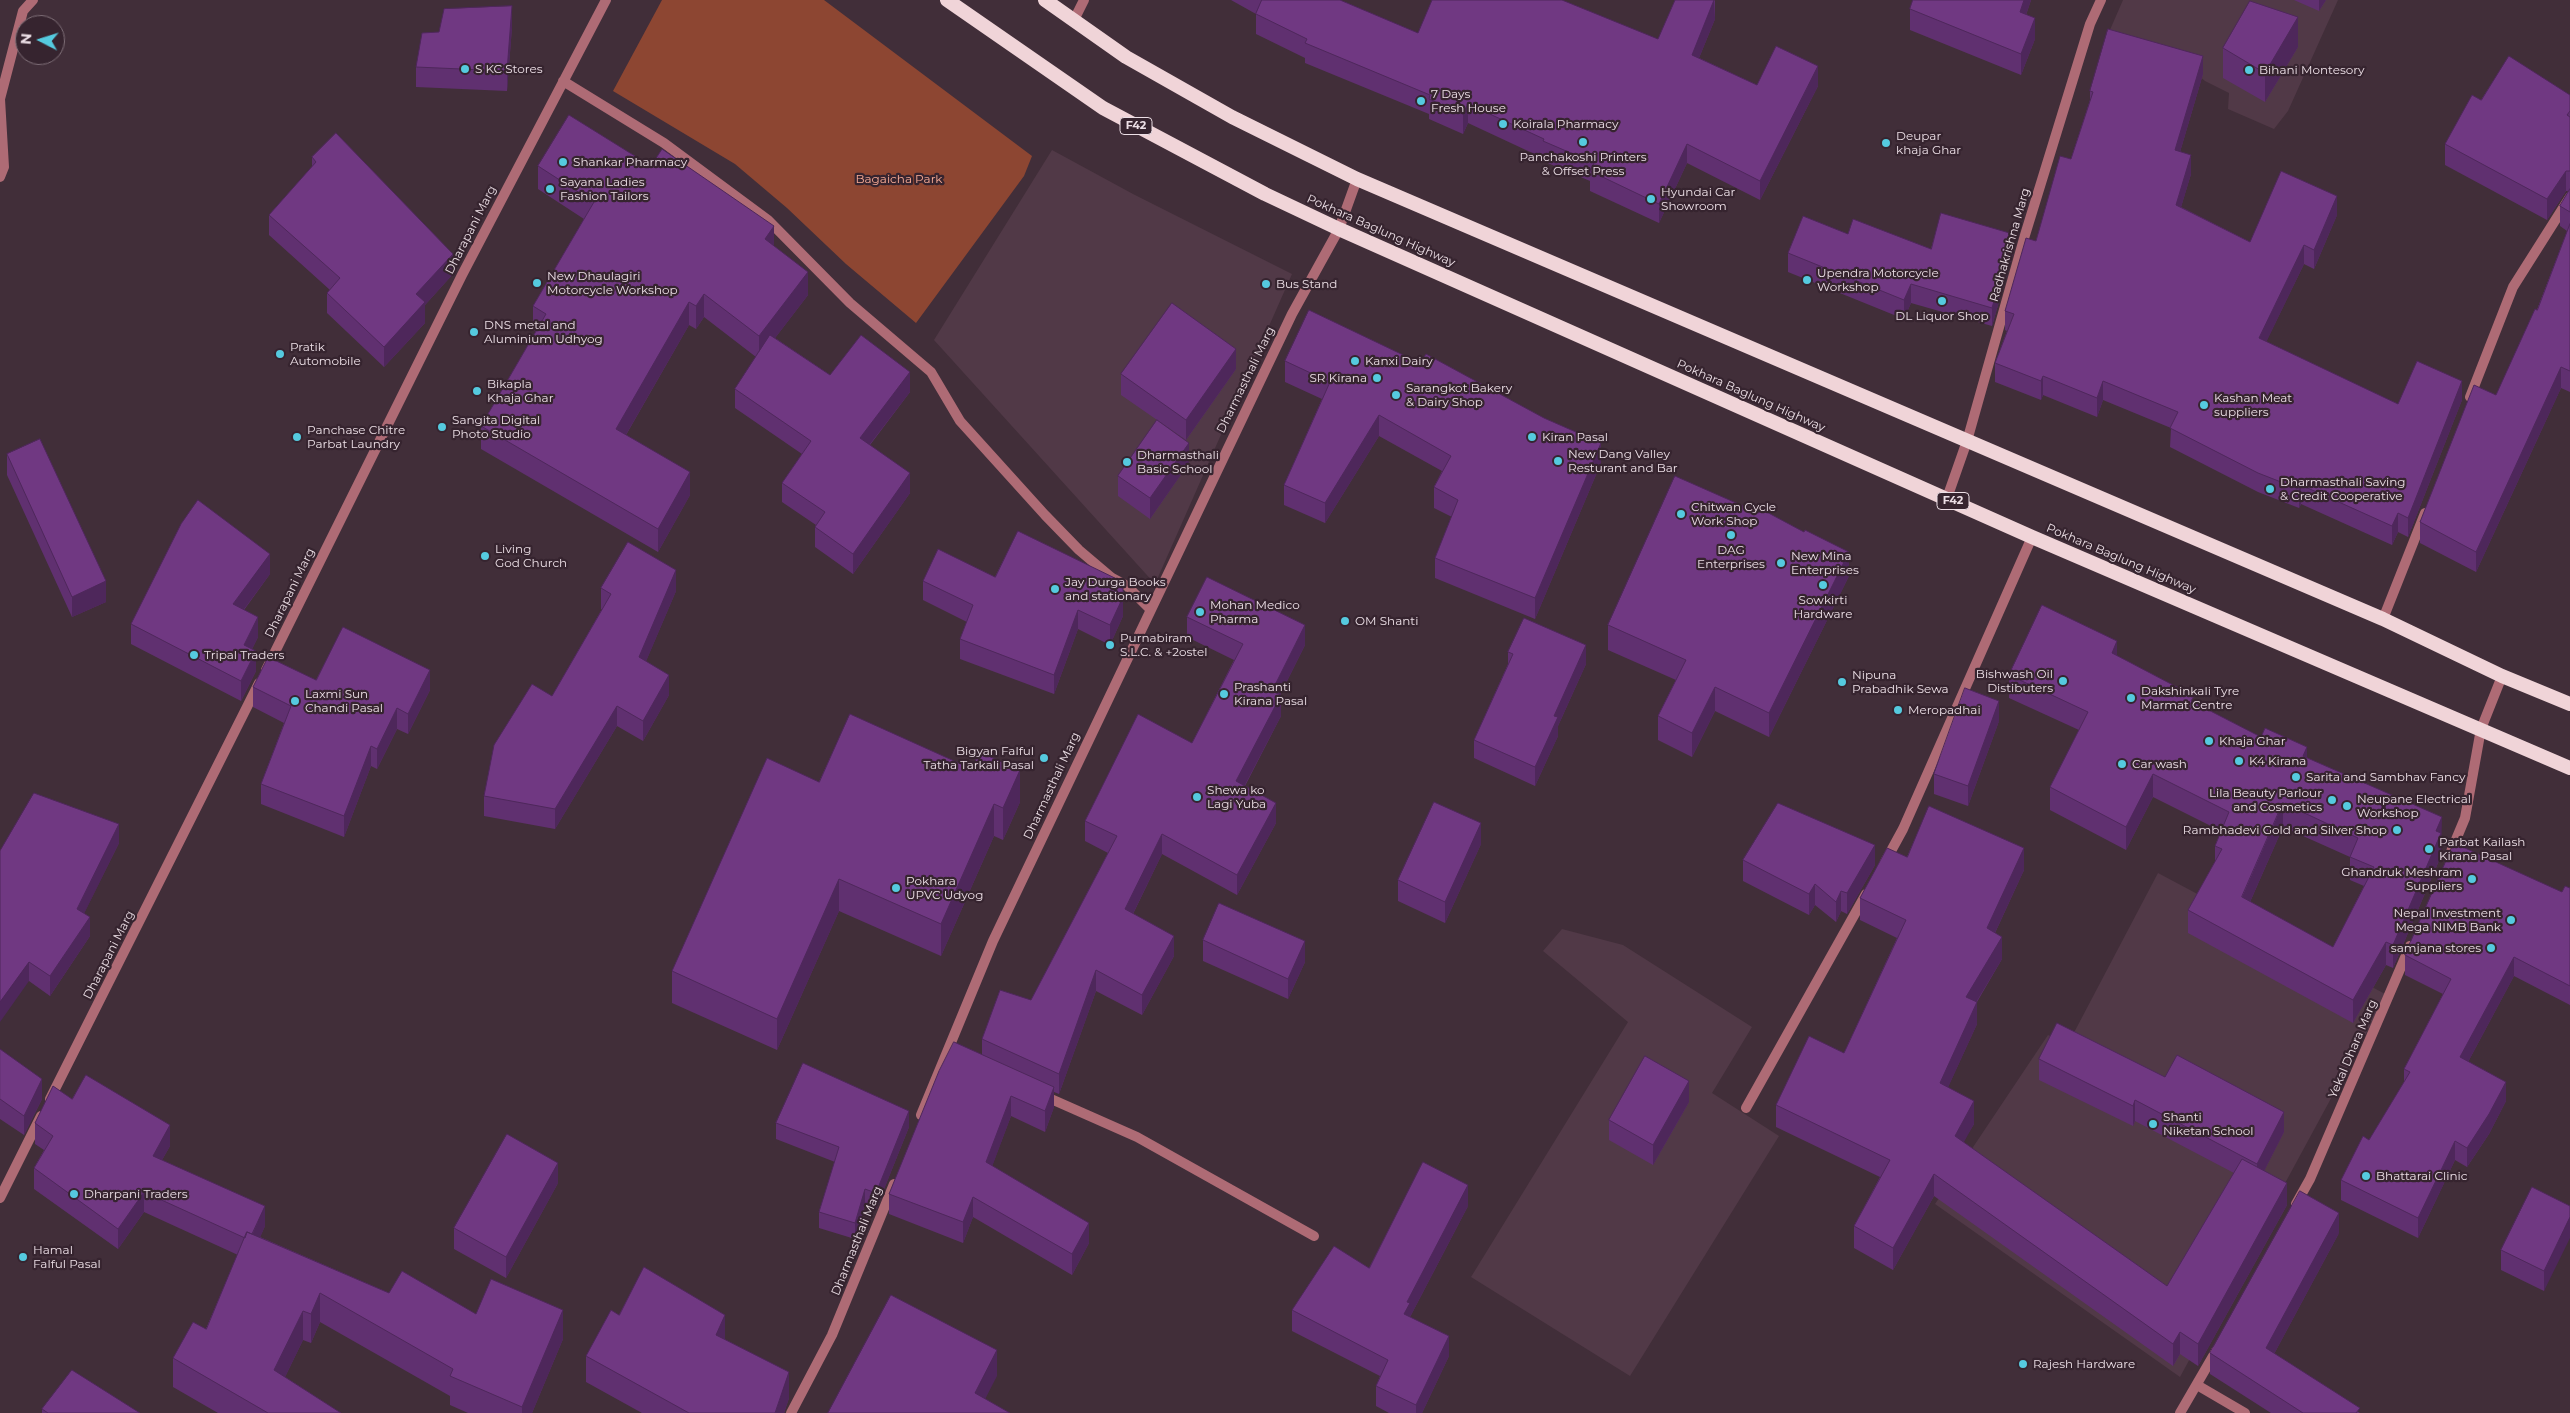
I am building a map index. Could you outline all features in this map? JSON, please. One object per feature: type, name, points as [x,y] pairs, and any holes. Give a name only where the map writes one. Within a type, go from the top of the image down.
[{"type":"highway","name":"Pokhara Baglung Highway","points":[[946,0],[1103,108],[1265,194],[1339,229],[2032,537],[2570,768]]},
{"type":"highway","points":[[1045,0],[1126,57],[1232,117],[1357,179],[2383,619],[2502,676],[2570,704]]},
{"type":"street","points":[[0,177],[4,167],[0,99],[23,11],[33,0]]},
{"type":"street","name":"Dharapani Marg","points":[[0,1198],[467,267],[606,0]]},
{"type":"street","points":[[1074,20],[1084,0]]},
{"type":"street","name":"Radhakrishna Marg","points":[[1947,498],[1966,441],[2059,124],[2090,24],[2101,0]]},
{"type":"street","points":[[563,81],[664,143],[768,220],[850,303],[931,372],[960,421],[1044,515],[1079,550],[1112,578],[1127,586],[1150,609]]},
{"type":"street","name":"Dharmasthali Marg","points":[[917,1124],[951,1053],[993,941],[1292,314],[1339,229],[1357,179]]},
{"type":"street","points":[[2466,407],[2513,287],[2570,197]]},
{"type":"street","points":[[2383,619],[2430,499]]},
{"type":"street","points":[[1746,1108],[1903,830],[2032,537]]},
{"type":"street","points":[[2446,863],[2465,818],[2480,729],[2502,676]]},
{"type":"street","name":"Yekal Dhara Marg","points":[[2291,1213],[2310,1179],[2415,935]]},
{"type":"street","points":[[1028,1088],[1137,1137],[1314,1236]]},
{"type":"street","name":"Dharmasthali Marg","points":[[791,1413],[832,1335],[899,1170]]},
{"type":"street","points":[[2180,1413],[2221,1342]]},
{"type":"street","points":[[2197,1385],[2245,1413]]},
{"type":"shaded area","name":"Bihani Montesory","points":[[2123,0],[2338,0],[2288,111],[2274,129],[2228,109],[2229,93],[2205,81],[2179,59],[2106,39]]},
{"type":"shaded area","name":"Dharmasthali Basic School","points":[[1052,150],[1133,194],[1292,274],[1155,584],[934,340]]},
{"type":"shaded area","name":"Shanti Niketan School","points":[[2158,873],[2387,995],[2180,1377],[1935,1204],[2048,1035],[2068,1044]]},
{"type":"shaded area","points":[[1562,929],[1623,945],[1752,1027],[1712,1093],[1779,1136],[1630,1376],[1471,1277],[1628,1022],[1543,951]]},
{"type":"green space","name":"Bagaicha Park","points":[[662,0],[824,0],[1032,156],[1024,176],[916,323],[846,264],[787,208],[735,164],[613,91]]},
{"type":"building","points":[[1262,0],[1340,0],[1418,33],[1432,0],[1562,0],[1658,39],[1675,0],[1714,0],[1692,55],[1757,85],[1776,46],[1818,66],[1760,181],[1687,144],[1659,204],[1590,171],[1594,163],[1543,141],[1544,139],[1468,104],[1463,114],[1429,99],[1430,95],[1305,43],[1307,39],[1256,14]]},
{"type":"building","points":[[1913,0],[2024,0],[2020,12],[2035,18],[2021,54],[1910,9]]},
{"type":"building","points":[[2250,1],[2298,17],[2265,73],[2223,48]]},
{"type":"building","points":[[512,6],[507,71],[416,67],[422,33],[439,32],[444,9]]},
{"type":"building","points":[[2108,29],[2203,56],[2175,150],[2191,155],[2176,205],[2250,242],[2281,171],[2337,196],[2314,250],[2304,245],[2259,338],[2398,404],[2417,361],[2462,381],[2408,518],[2398,513],[2392,526],[2301,485],[2299,489],[2258,473],[2170,428],[2178,412],[2103,381],[2097,398],[2043,376],[2041,381],[1995,363],[2014,314],[2005,311],[2026,238],[2036,241],[2060,156],[2071,159],[2093,92],[2090,91]]},
{"type":"building","points":[[2509,56],[2570,95],[2570,111],[2567,115],[2570,117],[2570,171],[2566,171],[2547,199],[2445,144],[2472,95],[2481,100]]},
{"type":"building","points":[[569,115],[651,166],[662,149],[774,226],[765,239],[808,272],[759,336],[704,294],[696,306],[689,302],[616,429],[690,472],[658,529],[481,426],[546,314],[533,306],[594,202],[538,166]]},
{"type":"building","points":[[336,133],[453,254],[416,294],[425,302],[384,347],[327,293],[340,278],[269,215],[316,162],[312,157]]},
{"type":"building","points":[[2570,189],[2570,212],[2560,206]]},
{"type":"building","points":[[1941,213],[2013,234],[1992,308],[1911,284],[1904,300],[1788,253],[1803,216],[1848,234],[1853,219],[1931,249]]},
{"type":"building","points":[[2570,224],[2570,371],[2561,367],[2476,552],[2420,522],[2474,385],[2496,395],[2535,309],[2537,310]]},
{"type":"building","points":[[1172,303],[1236,349],[1186,420],[1121,374]]},
{"type":"building","points":[[1309,310],[1420,363],[1426,354],[1544,418],[1601,443],[1535,598],[1435,558],[1458,500],[1434,487],[1451,456],[1379,415],[1325,503],[1284,485],[1330,382],[1285,361]]},
{"type":"building","points":[[770,335],[830,375],[861,335],[910,372],[860,438],[910,473],[853,554],[815,527],[825,512],[782,483],[811,441],[735,389]]},
{"type":"building","points":[[1157,420],[1189,443],[1150,498],[1118,476]]},
{"type":"building","points":[[40,439],[106,581],[72,597],[7,454]]},
{"type":"building","points":[[1675,476],[1759,513],[1761,509],[1804,532],[1805,530],[1849,552],[1769,713],[1715,687],[1692,733],[1658,716],[1686,660],[1608,625]]},
{"type":"building","points":[[198,500],[270,554],[233,604],[258,617],[244,645],[256,651],[241,681],[131,624],[181,524]]},
{"type":"building","points":[[1018,531],[1123,582],[1123,597],[1110,625],[1078,610],[1054,675],[960,639],[973,605],[923,581],[938,549],[995,577]]},
{"type":"building","points":[[628,542],[676,570],[639,657],[669,675],[643,721],[617,706],[555,809],[484,796],[494,745],[532,684],[552,696],[611,594],[601,588]]},
{"type":"building","points":[[1207,577],[1305,625],[1272,691],[1281,695],[1236,781],[1276,803],[1237,875],[1162,834],[1125,909],[1174,936],[1142,995],[1096,970],[1059,1074],[982,1039],[1000,990],[1031,1000],[1117,836],[1085,821],[1138,714],[1192,743],[1243,644],[1187,617]]},
{"type":"building","points":[[2042,605],[2117,641],[2112,653],[2194,696],[2191,701],[2261,737],[2265,728],[2307,747],[2303,756],[2442,817],[2436,831],[2441,833],[2393,945],[2386,942],[2353,1000],[2188,910],[2222,849],[2215,846],[2229,812],[2153,774],[2126,827],[2050,787],[2088,712],[2009,675]],"holes":[[[2283,803],[2358,838],[2350,857],[2374,867],[2333,947],[2242,897]]]},
{"type":"building","points":[[1524,618],[1586,645],[1554,716],[1558,717],[1535,767],[1474,740],[1513,654],[1508,652]]},
{"type":"building","points":[[343,627],[430,670],[408,714],[397,708],[377,749],[371,746],[344,816],[261,784],[291,706],[253,687],[268,657],[316,680]]},
{"type":"building","points":[[1965,688],[1999,701],[1968,786],[1934,774]]},
{"type":"building","points":[[850,714],[972,769],[979,752],[1020,770],[1003,808],[994,804],[941,924],[839,879],[777,1019],[672,971],[767,758],[819,782]]},
{"type":"building","points":[[34,793],[119,824],[77,909],[90,917],[50,976],[29,962],[0,1002],[0,851]]},
{"type":"building","points":[[1434,802],[1481,823],[1445,902],[1398,880]]},
{"type":"building","points":[[1778,803],[1875,845],[1847,893],[1841,891],[1836,902],[1815,884],[1809,894],[1743,860]]},
{"type":"building","points":[[1929,806],[2024,848],[1987,928],[2002,937],[1966,997],[1977,1002],[1940,1083],[1974,1101],[1955,1136],[2167,1286],[2242,1159],[2287,1183],[2198,1344],[2180,1332],[2173,1344],[1934,1174],[1893,1248],[1854,1226],[1890,1160],[1776,1105],[1809,1036],[1844,1053],[1906,920],[1860,898],[1887,848],[1907,857]]},
{"type":"building","points":[[2454,843],[2562,892],[2565,886],[2570,888],[2570,986],[2514,957],[2460,1057],[2506,1082],[2489,1114],[2467,1148],[2455,1141],[2418,1218],[2341,1180],[2363,1136],[2369,1140],[2410,1072],[2404,1069],[2451,979],[2405,955]]},
{"type":"building","points":[[1219,903],[1305,941],[1288,979],[1203,940]]},
{"type":"building","points":[[2057,1023],[2165,1077],[2177,1055],[2284,1112],[2257,1164],[2135,1100],[2133,1106],[2039,1059]]},
{"type":"building","points":[[954,1042],[1054,1087],[1045,1111],[1011,1096],[986,1162],[1089,1223],[1072,1254],[973,1197],[963,1222],[889,1194],[939,1071]]},
{"type":"building","points":[[0,1049],[42,1079],[24,1116],[0,1099]]},
{"type":"building","points":[[1645,1056],[1689,1081],[1653,1145],[1609,1120]]},
{"type":"building","points":[[803,1063],[909,1111],[876,1193],[865,1189],[855,1223],[819,1212],[839,1147],[776,1123]]},
{"type":"building","points":[[86,1075],[170,1125],[153,1156],[265,1206],[252,1234],[247,1232],[245,1238],[144,1192],[118,1229],[34,1168],[53,1136],[35,1123],[53,1086],[72,1099]]},
{"type":"building","points":[[507,1134],[558,1163],[506,1257],[454,1228]]},
{"type":"building","points":[[1423,1162],[1468,1185],[1407,1302],[1410,1303],[1404,1314],[1449,1336],[1416,1405],[1376,1386],[1388,1360],[1292,1310],[1334,1246],[1369,1268]]},
{"type":"building","points":[[2532,1187],[2570,1206],[2570,1217],[2544,1271],[2501,1250]]},
{"type":"building","points":[[2300,1191],[2339,1213],[2266,1348],[2360,1408],[2356,1413],[2303,1413],[2210,1353]]},
{"type":"building","points":[[247,1232],[389,1293],[402,1271],[476,1314],[491,1279],[563,1310],[522,1407],[450,1376],[453,1369],[320,1293],[311,1314],[303,1311],[274,1370],[341,1413],[268,1413],[173,1358],[193,1322],[206,1329]]},
{"type":"building","points":[[644,1267],[725,1315],[716,1335],[789,1372],[775,1413],[689,1413],[586,1356],[611,1310],[619,1315]]},
{"type":"building","points":[[891,1295],[997,1350],[975,1393],[1010,1413],[828,1413]]},
{"type":"building","points":[[72,1370],[140,1413],[48,1413],[42,1409]]},
{"type":"place","name":"S KC Stores","points":[[465,69]]},
{"type":"place","name":"Bihani Montesory","points":[[2249,70]]},
{"type":"place","name":"7 Days Fresh House","points":[[1421,101]]},
{"type":"place","name":"Koirala Pharmacy","points":[[1503,124]]},
{"type":"place","name":"Panchakoshi Printers & Offset Press","points":[[1583,142]]},
{"type":"place","name":"Deupar khaja Ghar","points":[[1886,143]]},
{"type":"place","name":"Shankar Pharmacy","points":[[563,162]]},
{"type":"place","name":"Sayana Ladies Fashion Tailors","points":[[550,189]]},
{"type":"place","name":"Hyundai Car Showroom","points":[[1651,199]]},
{"type":"place","name":"Upendra Motorcycle Workshop","points":[[1807,280]]},
{"type":"place","name":"New Dhaulagiri Motorcycle Workshop","points":[[537,283]]},
{"type":"place","name":"Bus Stand","points":[[1266,284]]},
{"type":"place","name":"DL Liquor Shop","points":[[1942,301]]},
{"type":"place","name":"DNS metal and Aluminium Udhyog","points":[[474,332]]},
{"type":"place","name":"Pratik Automobile","points":[[280,354]]},
{"type":"place","name":"Kanxi Dairy","points":[[1355,361]]},
{"type":"place","name":"SR Kirana","points":[[1377,378]]},
{"type":"place","name":"Bikapla Khaja Ghar","points":[[477,391]]},
{"type":"place","name":"Sarangkot Bakery & Dairy Shop","points":[[1396,395]]},
{"type":"place","name":"Kashan Meat suppliers","points":[[2204,405]]},
{"type":"place","name":"Sangita Digital Photo Studio","points":[[442,427]]},
{"type":"place","name":"Panchase Chitre Parbat Laundry","points":[[297,437]]},
{"type":"place","name":"Kiran Pasal","points":[[1532,437]]},
{"type":"place","name":"New Dang Valley Resturant and Bar","points":[[1558,461]]},
{"type":"place","name":"Dharmasthali Basic School","points":[[1127,462]]},
{"type":"place","name":"Dharmasthali Saving & Credit Cooperative","points":[[2270,489]]},
{"type":"place","name":"Chitwan Cycle Work Shop","points":[[1681,514]]},
{"type":"place","name":"DAG Enterprises","points":[[1731,535]]},
{"type":"place","name":"Living God Church","points":[[485,556]]},
{"type":"place","name":"New Mina Enterprises","points":[[1781,563]]},
{"type":"place","name":"Sowkirti Hardware","points":[[1823,585]]},
{"type":"place","name":"Jay Durga Books and stationary","points":[[1055,589]]},
{"type":"place","name":"Mohan Medico Pharma","points":[[1200,612]]},
{"type":"place","name":"OM Shanti","points":[[1345,621]]},
{"type":"place","name":"Purnabiram S.L.C. & +2ostel","points":[[1110,645]]},
{"type":"place","name":"Tripal Traders","points":[[194,655]]},
{"type":"place","name":"Bishwash Oil Distibuters","points":[[2063,681]]},
{"type":"place","name":"Nipuna Prabadhik Sewa","points":[[1842,682]]},
{"type":"place","name":"Prashanti Kirana Pasal","points":[[1224,694]]},
{"type":"place","name":"Dakshinkali Tyre Marmat Centre","points":[[2131,698]]},
{"type":"place","name":"Laxmi Sun Chandi Pasal","points":[[295,701]]},
{"type":"place","name":"Meropadhai","points":[[1898,710]]},
{"type":"place","name":"Khaja Ghar","points":[[2209,741]]},
{"type":"place","name":"Bigyan Falful Tatha Tarkali Pasal","points":[[1044,758]]},
{"type":"place","name":"K4 Kirana","points":[[2239,761]]},
{"type":"place","name":"Car wash","points":[[2122,764]]},
{"type":"place","name":"Sarita and Sambhav Fancy","points":[[2296,777]]},
{"type":"place","name":"Shewa ko Lagi Yuba","points":[[1197,797]]},
{"type":"place","name":"Lila Beauty Parlour and Cosmetics","points":[[2332,800]]},
{"type":"place","name":"Neupane Electrical Workshop","points":[[2347,806]]},
{"type":"place","name":"Rambhadevi Gold and Silver Shop","points":[[2397,830]]},
{"type":"place","name":"Parbat Kailash Kirana Pasal","points":[[2429,849]]},
{"type":"place","name":"Ghandruk Meshram Suppliers","points":[[2472,879]]},
{"type":"place","name":"Pokhara UPVC Udyog","points":[[896,888]]},
{"type":"place","name":"Nepal Investment Mega NIMB Bank","points":[[2511,920]]},
{"type":"place","name":"samjana stores","points":[[2491,948]]},
{"type":"place","name":"Shanti Niketan School","points":[[2153,1124]]},
{"type":"place","name":"Bhattarai Clinic","points":[[2366,1176]]},
{"type":"place","name":"Dharpani Traders","points":[[74,1194]]},
{"type":"place","name":"Hamal Falful Pasal","points":[[23,1257]]},
{"type":"place","name":"Rajesh Hardware","points":[[2023,1364]]}]
